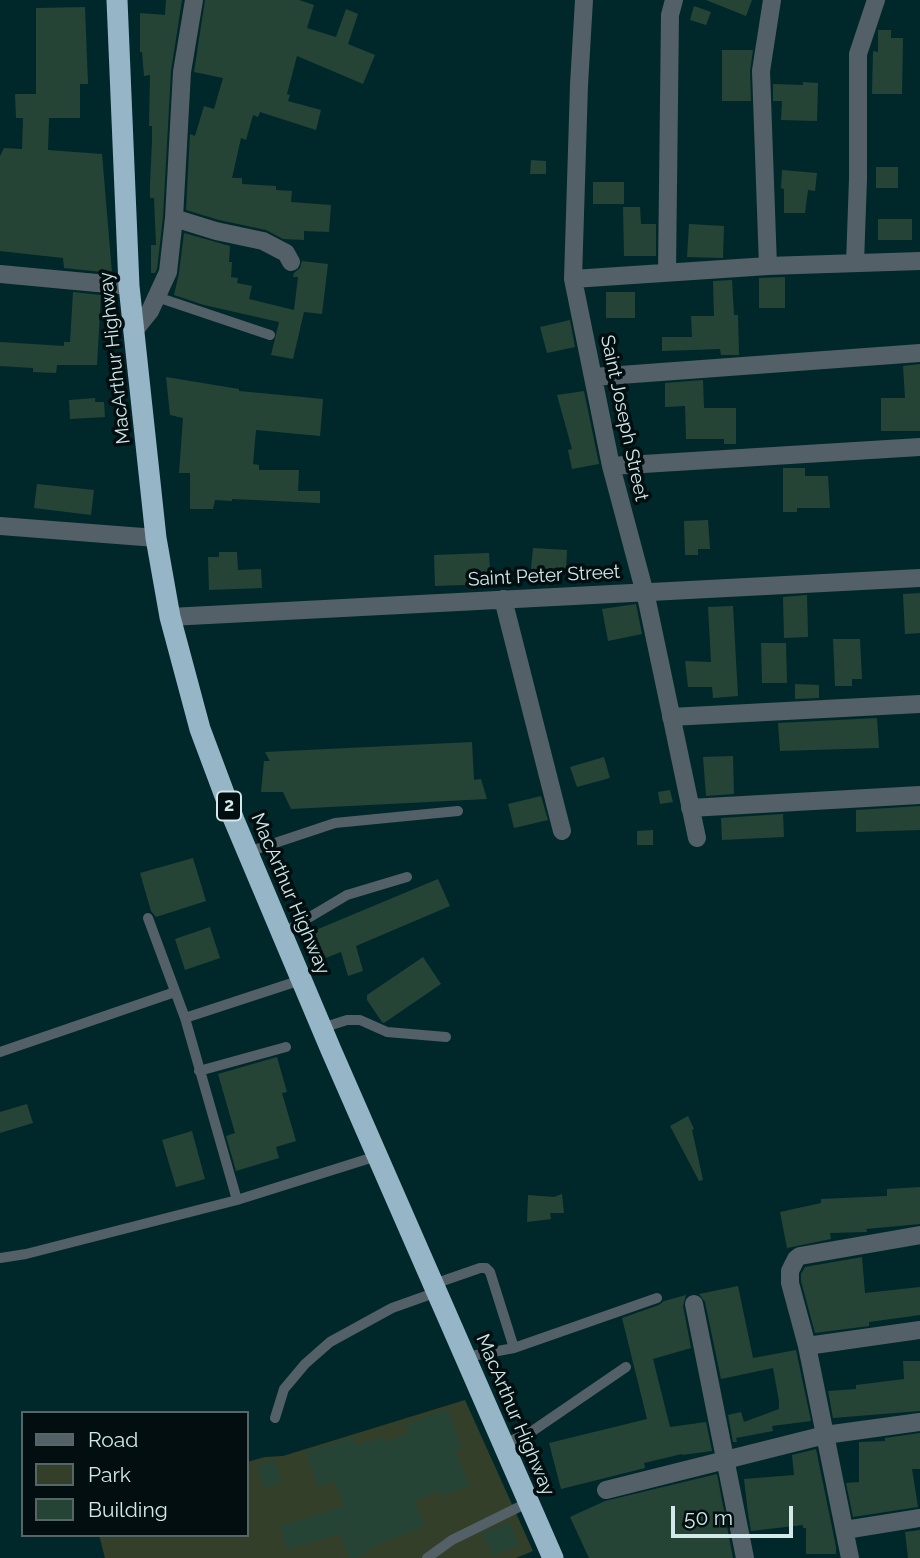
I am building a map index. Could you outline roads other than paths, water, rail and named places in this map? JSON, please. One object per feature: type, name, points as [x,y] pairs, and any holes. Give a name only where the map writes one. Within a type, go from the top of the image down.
[{"type":"highway","name":"MacArthur Highway","points":[[117,0],[129,286],[156,538],[170,617],[200,729],[247,852],[301,980],[553,1558]]},
{"type":"street","points":[[134,331],[150,311],[168,272],[174,218],[182,72],[194,0]]},
{"type":"street","name":"Saint Joseph Street","points":[[584,0],[573,279],[611,466],[645,592],[697,838]]},
{"type":"street","points":[[667,272],[670,15],[674,0]]},
{"type":"street","points":[[768,266],[761,71],[772,0]]},
{"type":"street","points":[[855,263],[858,54],[876,0]]},
{"type":"street","points":[[174,218],[262,241],[286,253],[291,262]]},
{"type":"street","points":[[573,279],[768,266],[920,261]]},
{"type":"street","points":[[0,274],[129,286]]},
{"type":"street","points":[[593,377],[920,353]]},
{"type":"street","points":[[611,466],[920,447]]},
{"type":"street","points":[[0,526],[156,538]]},
{"type":"street","name":"Saint Peter Street","points":[[170,617],[920,578]]},
{"type":"street","points":[[503,599],[562,831]]},
{"type":"street","points":[[671,718],[920,704]]},
{"type":"street","points":[[690,807],[920,796]]},
{"type":"street","points":[[850,1558],[807,1346],[789,1276],[796,1259],[920,1235]]},
{"type":"street","points":[[694,1304],[745,1558]]},
{"type":"street","points":[[807,1346],[920,1330]]},
{"type":"street","points":[[606,1490],[825,1435],[920,1422]]},
{"type":"street","points":[[845,1530],[920,1518]]},
{"type":"lane","points":[[157,297],[270,335]]},
{"type":"lane","points":[[247,852],[335,823],[458,811]]},
{"type":"lane","points":[[282,934],[347,895],[407,877]]},
{"type":"lane","points":[[148,918],[184,1018],[237,1200]]},
{"type":"lane","points":[[184,1018],[301,980]]},
{"type":"lane","points":[[0,1052],[175,992]]},
{"type":"lane","points":[[322,1028],[347,1020],[360,1020],[387,1032],[446,1037]]},
{"type":"lane","points":[[199,1071],[286,1047]]},
{"type":"lane","points":[[0,1258],[26,1254],[237,1200],[379,1156]]},
{"type":"lane","points":[[275,1419],[284,1389],[305,1364],[330,1342],[392,1308],[480,1268],[486,1268],[490,1272],[514,1348]]},
{"type":"lane","points":[[466,1357],[514,1348],[657,1298]]},
{"type":"lane","points":[[503,1444],[531,1432],[626,1367]]},
{"type":"lane","points":[[427,1558],[452,1539],[528,1502]]}]
